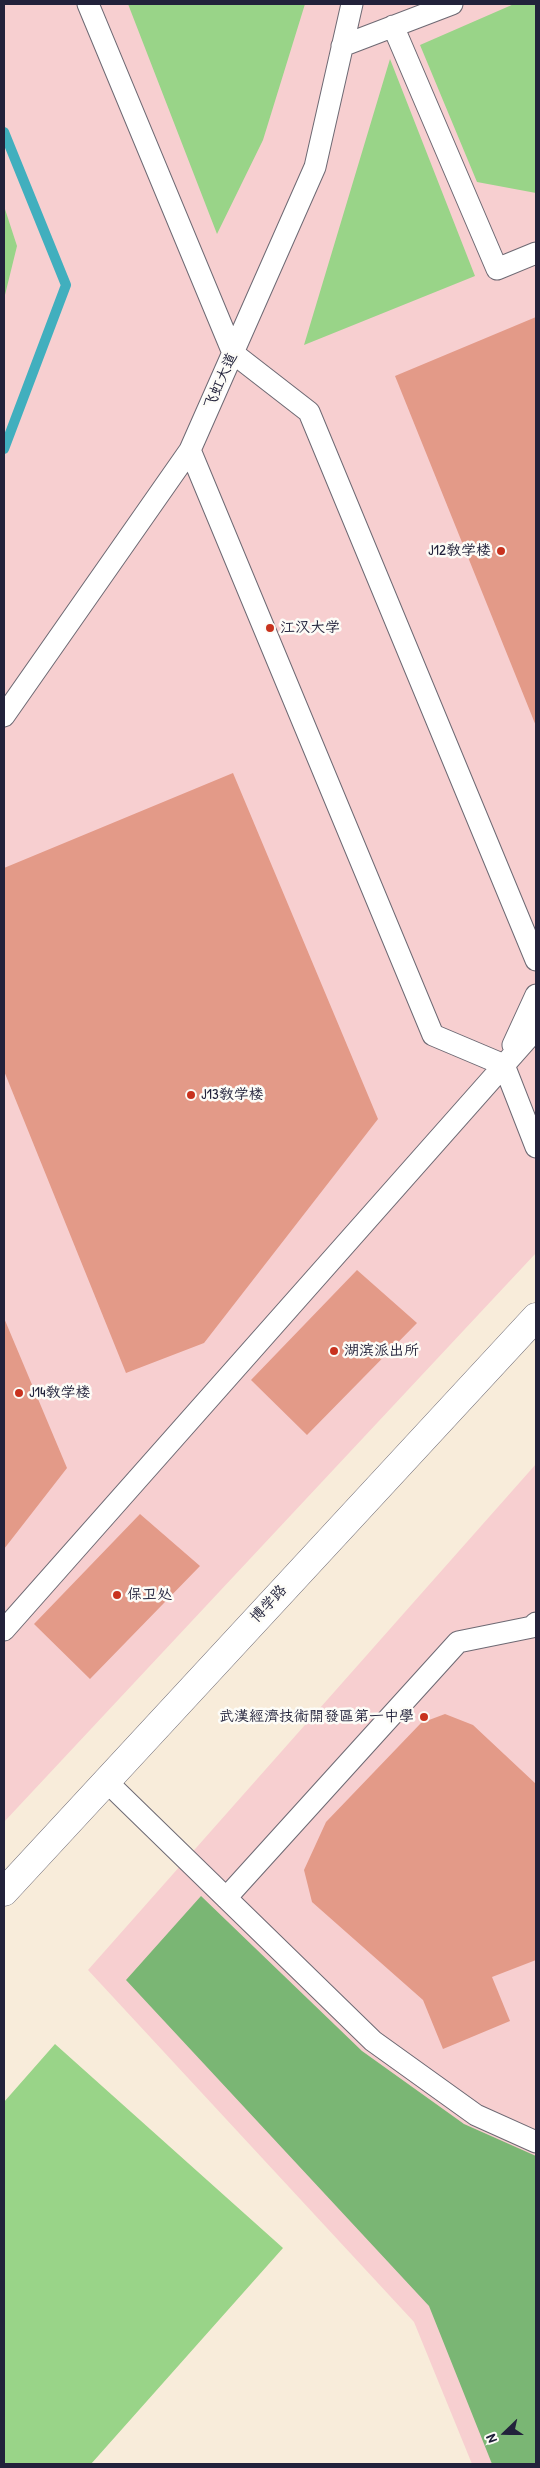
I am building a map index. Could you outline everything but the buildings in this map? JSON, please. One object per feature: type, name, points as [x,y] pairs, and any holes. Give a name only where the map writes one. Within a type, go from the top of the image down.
[{"type":"street","name":"博学路","points":[[4,1892],[105,1780],[536,1318]]},
{"type":"lane","points":[[88,4],[233,353],[309,412],[536,960]]},
{"type":"lane","name":"飞虹大道","points":[[4,716],[190,450],[315,167],[352,4]]},
{"type":"lane","points":[[342,46],[452,4]]},
{"type":"lane","points":[[394,26],[497,269],[536,254]]},
{"type":"lane","points":[[190,450],[433,1035],[504,1065],[536,1147]]},
{"type":"lane","points":[[504,1065],[536,995]]},
{"type":"lane","points":[[4,1630],[536,1028]]},
{"type":"lane","points":[[226,1898],[458,1642],[532,1627],[536,1623]]},
{"type":"lane","points":[[105,1780],[373,2041],[476,2115],[536,2142]]},
{"type":"shaded area","name":"江汉大学","points":[[4,4],[536,4],[536,1253],[4,1822]]},
{"type":"shaded area","name":"武漢經濟技術開發區第一中學","points":[[536,1464],[536,2464],[472,2464],[414,2322],[88,1970]]},
{"type":"green space","points":[[128,4],[305,4],[263,140],[217,234]]},
{"type":"green space","points":[[514,4],[536,4],[536,193],[477,182],[420,45]]},
{"type":"green space","points":[[390,59],[475,276],[304,345]]},
{"type":"green space","points":[[4,206],[17,246],[4,299]]},
{"type":"green space","points":[[201,1896],[362,2051],[464,2124],[536,2156],[536,2464],[492,2464],[429,2306],[126,1980]]},
{"type":"green space","points":[[55,2044],[283,2248],[91,2464],[4,2464],[4,2102]]},
{"type":"waterway","points":[[4,132],[66,285],[4,449]]},
{"type":"place","name":"J12教学楼","points":[[501,551]]},
{"type":"place","name":"江汉大学","points":[[270,628]]},
{"type":"place","name":"J13教学楼","points":[[191,1095]]},
{"type":"place","name":"湖滨派出所","points":[[334,1351]]},
{"type":"place","name":"J14教学楼","points":[[19,1393]]},
{"type":"place","name":"保卫处","points":[[117,1595]]},
{"type":"place","name":"武漢經濟技術開發區第一中學","points":[[424,1717]]}]
